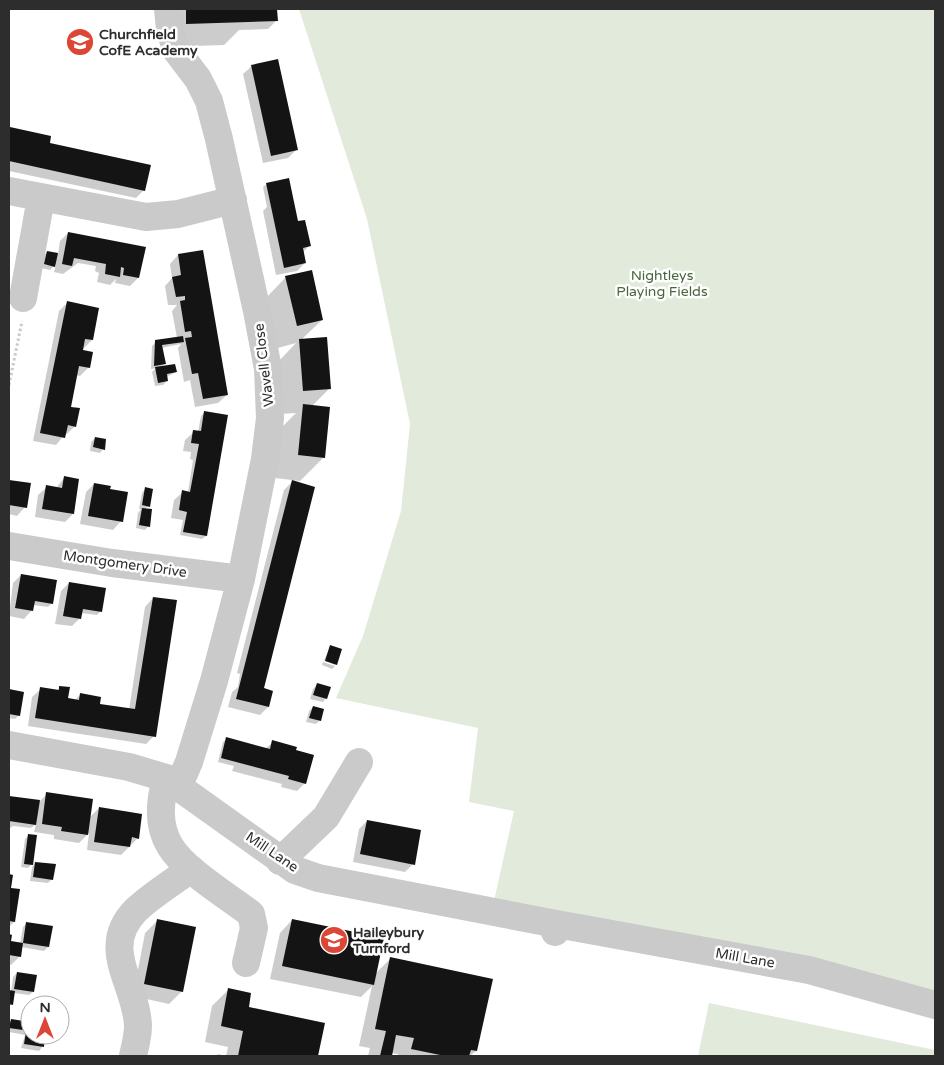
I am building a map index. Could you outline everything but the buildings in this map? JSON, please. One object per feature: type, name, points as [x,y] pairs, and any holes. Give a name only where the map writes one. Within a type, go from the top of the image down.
[{"type":"street","name":"Wavell Close","points":[[168,9],[170,28],[176,50],[198,79],[209,101],[233,200],[268,369],[270,418],[265,460],[241,579],[190,762],[172,782],[161,799],[160,814],[170,846],[191,869],[251,914],[254,928],[246,963]]},
{"type":"street","points":[[9,191],[146,217],[178,214],[233,200]]},
{"type":"street","points":[[23,298],[41,198]]},
{"type":"street","name":"Montgomery Drive","points":[[9,546],[112,563],[241,579]]},
{"type":"street","name":"Mill Lane","points":[[9,745],[129,767],[172,782],[280,861],[295,870],[318,878],[553,927],[809,970],[935,1005]]},
{"type":"street","points":[[280,861],[326,817],[359,762]]},
{"type":"street","points":[[133,1056],[138,1026],[119,958],[122,933],[126,923],[136,911],[191,869]]},
{"type":"path","points":[[9,386],[23,313],[23,298]]},
{"type":"green space","name":"Nightleys Playing Fields","points":[[299,9],[935,9],[935,998],[494,901],[514,811],[469,802],[478,728],[336,698],[363,636],[401,511],[410,424],[367,219]]},
{"type":"green space","points":[[709,1003],[935,1050],[935,1056],[698,1056]]},
{"type":"place","name":"Churchfield CofE Academy","points":[[80,42]]},
{"type":"place","name":"Haileybury Turnford","points":[[334,940]]}]
